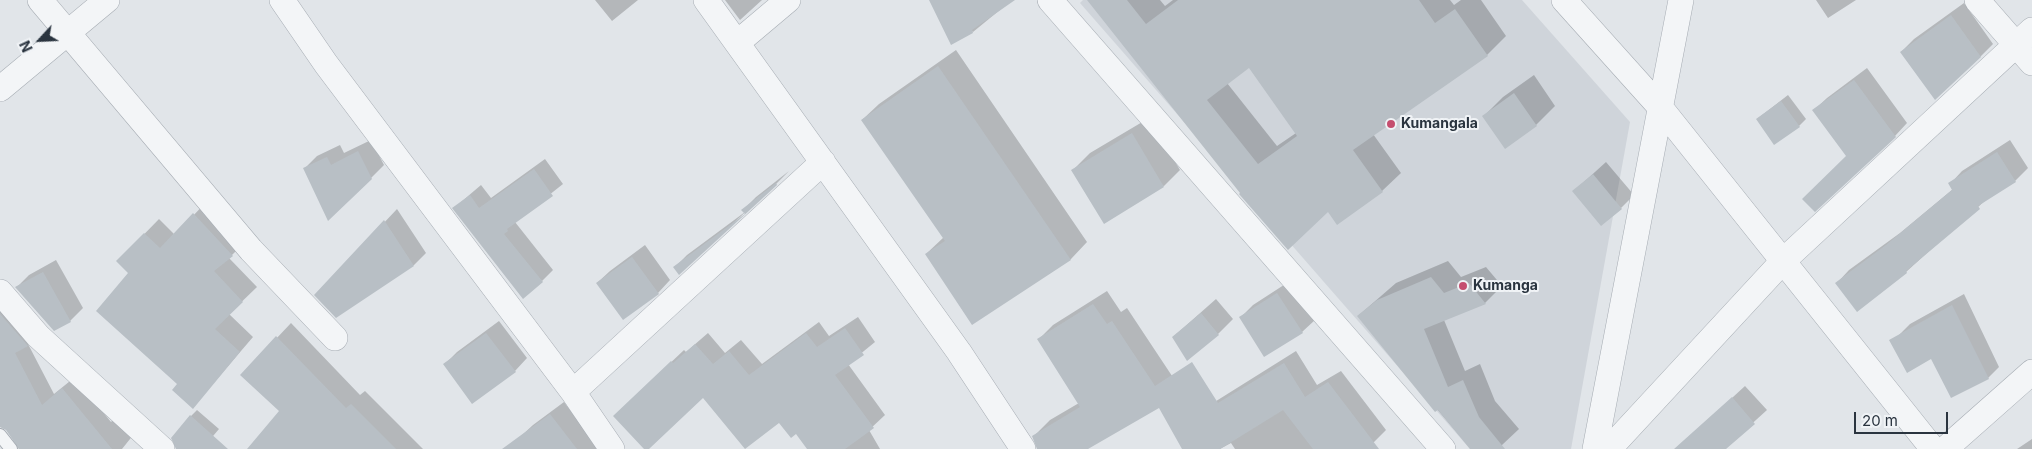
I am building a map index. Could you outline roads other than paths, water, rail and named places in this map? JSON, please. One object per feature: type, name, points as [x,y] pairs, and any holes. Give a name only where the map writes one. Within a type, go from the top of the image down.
[{"type":"street","points":[[40,0],[251,250],[336,338]]},
{"type":"street","points":[[0,89],[107,0]]},
{"type":"street","points":[[282,0],[326,64],[573,392],[612,449]]},
{"type":"street","points":[[706,0],[959,352],[1023,449]]},
{"type":"street","points":[[737,43],[788,0]]},
{"type":"street","points":[[1564,0],[1660,107],[1933,449]]},
{"type":"street","points":[[1595,449],[1681,0]]},
{"type":"street","points":[[1977,0],[2024,36],[2032,62]]},
{"type":"street","points":[[1052,1],[1443,449]]},
{"type":"street","points":[[1609,449],[1783,262],[2024,36]]},
{"type":"street","points":[[573,392],[823,162]]},
{"type":"street","points":[[0,292],[38,336],[162,449]]},
{"type":"street","points":[[1945,449],[2032,372]]},
{"type":"lane","points":[[0,435],[11,449]]},
{"type":"place","name":"Kumangala","points":[[1391,124]]},
{"type":"place","name":"Kumanga","points":[[1463,286]]}]
